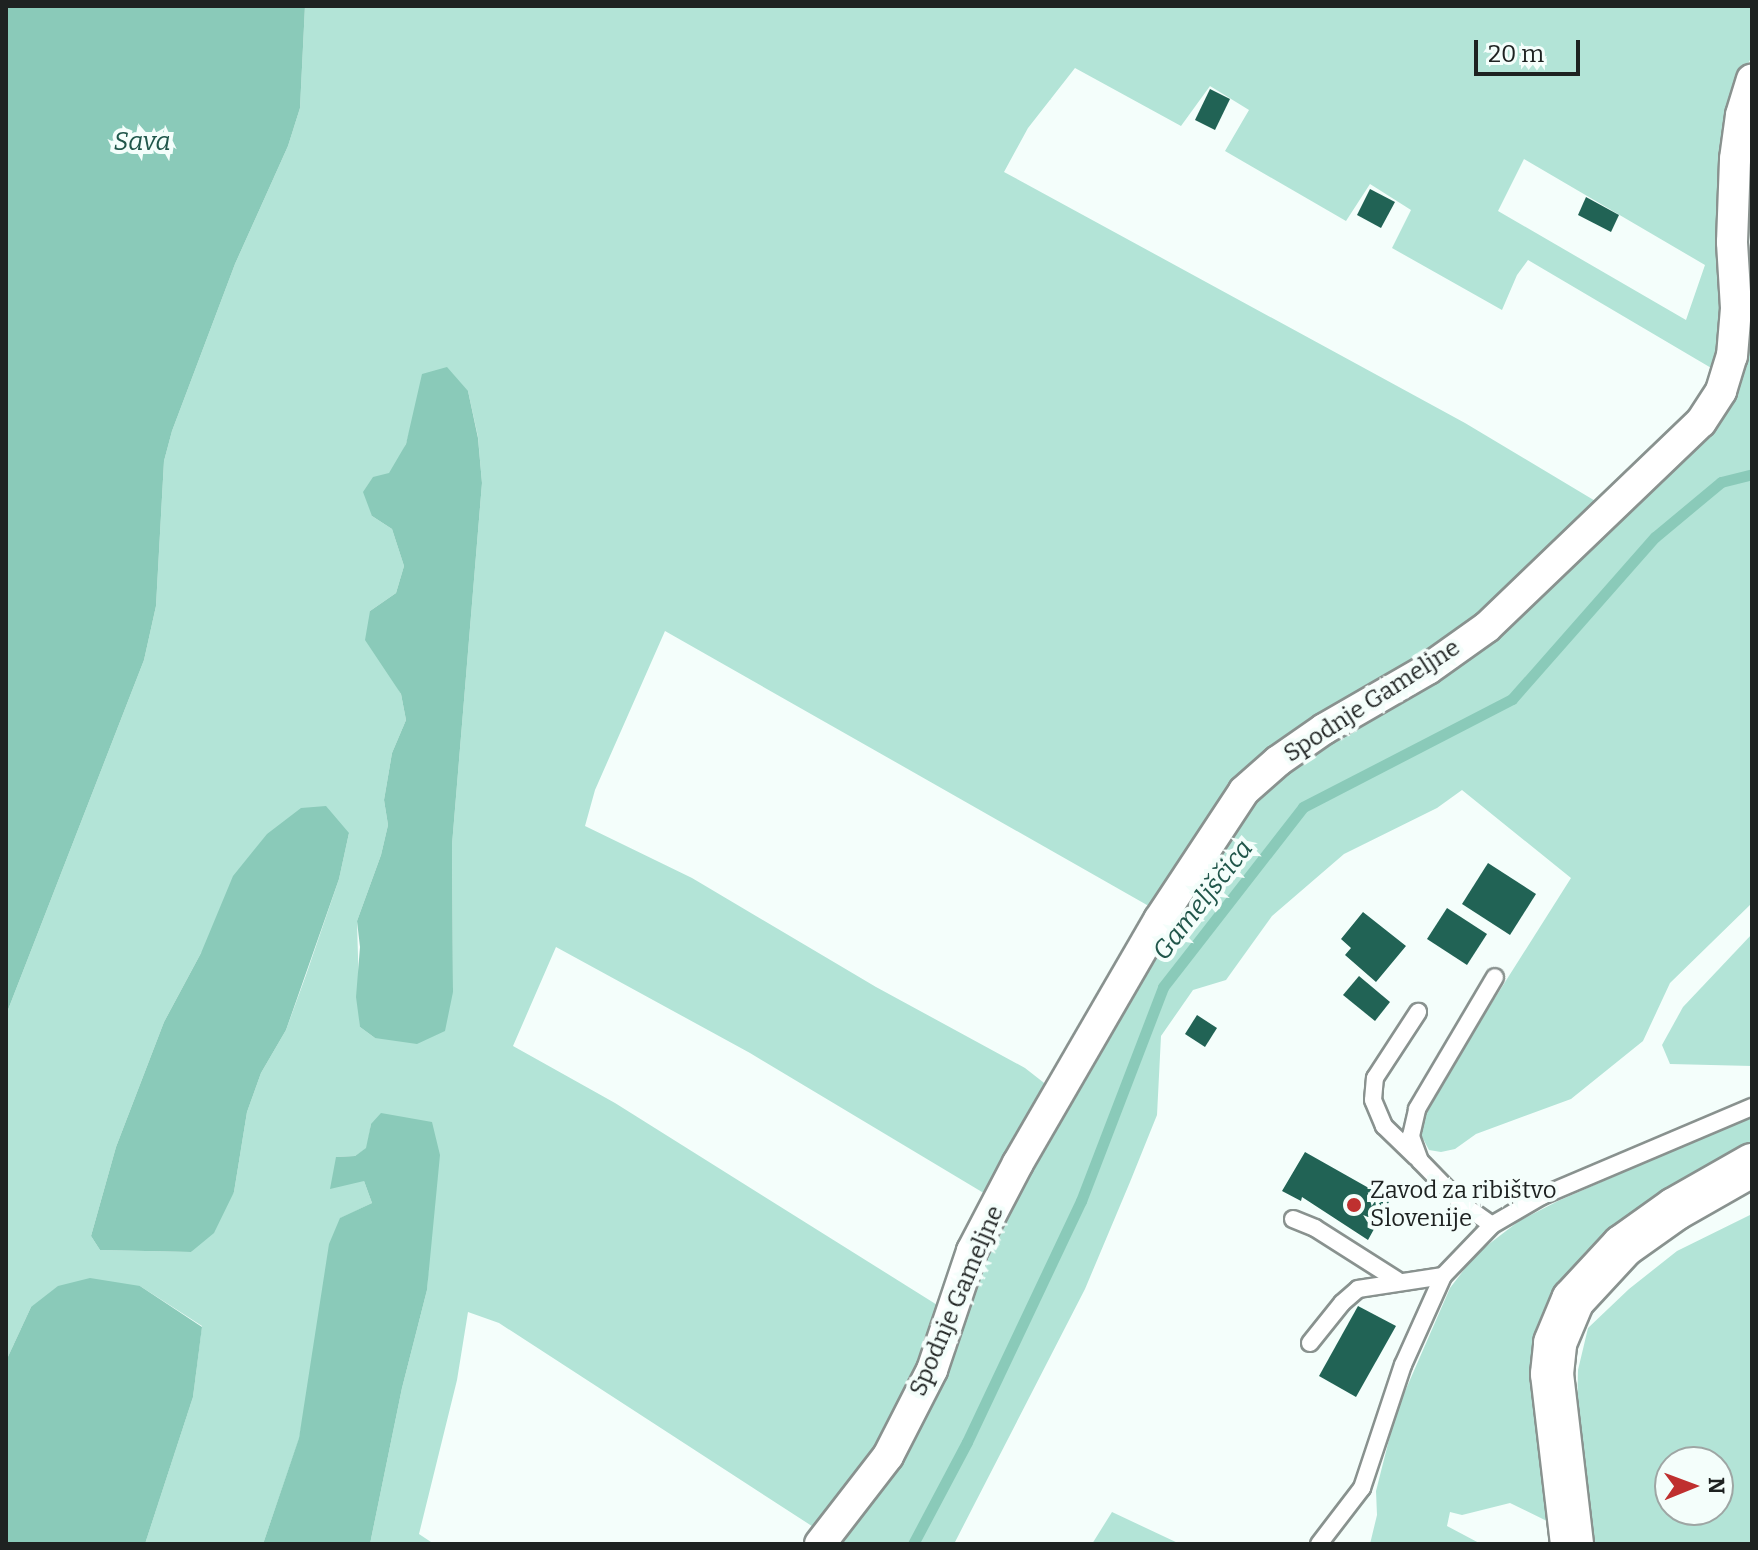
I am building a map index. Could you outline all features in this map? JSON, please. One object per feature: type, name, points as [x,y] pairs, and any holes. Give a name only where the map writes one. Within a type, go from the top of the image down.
[{"type":"street","name":"Spodnje Gameljne","points":[[820,1544],[888,1456],[932,1370],[972,1251],[1018,1163],[1159,920],[1244,791],[1278,761],[1324,729],[1428,669],[1487,627],[1701,422],[1721,391],[1732,356],[1736,308],[1732,242],[1735,159],[1741,115],[1752,80]]},
{"type":"street","points":[[1572,1544],[1552,1374],[1562,1324],[1573,1300],[1623,1246],[1675,1209],[1752,1165]]},
{"type":"lane","points":[[1420,1161],[1411,1136],[1417,1109],[1495,977]]},
{"type":"lane","points":[[1418,1012],[1375,1078],[1373,1100],[1384,1126],[1463,1205],[1492,1225]]},
{"type":"lane","points":[[1319,1544],[1362,1488],[1403,1365],[1443,1276],[1492,1225],[1542,1196],[1752,1107]]},
{"type":"lane","points":[[1293,1219],[1315,1228],[1397,1280]]},
{"type":"lane","points":[[1310,1343],[1342,1303],[1358,1289],[1397,1280],[1443,1276]]},
{"type":"shaded area","points":[[305,6],[1752,6],[1752,56],[1740,80],[1726,332],[1718,372],[1528,260],[1517,275],[1502,310],[1392,248],[1411,210],[1370,184],[1346,221],[1225,151],[1249,110],[1210,86],[1181,126],[1075,68],[1028,128],[1004,172],[1465,423],[1602,505],[1481,617],[1428,654],[1294,733],[1154,909],[665,631],[595,790],[585,826],[692,878],[876,987],[1025,1068],[1048,1086],[987,1195],[750,1053],[556,947],[513,1046],[615,1103],[942,1308],[921,1368],[878,1447],[818,1530],[499,1323],[468,1312],[457,1380],[419,1534],[434,1544],[370,1544],[402,1388],[427,1290],[431,1230],[371,1124],[367,1148],[355,1156],[336,1157],[364,1181],[372,1203],[341,1218],[299,1439],[263,1544],[145,1544],[193,1397],[202,1326],[140,1286],[31,1307],[6,1361],[6,1015],[144,660],[156,606],[164,461],[172,431],[235,264],[288,146],[300,108]],"holes":[[[1524,159],[1705,265],[1686,320],[1498,211]],[[468,391],[478,437],[482,483],[452,845],[453,992],[375,1038],[360,1027],[357,921],[381,855],[388,825],[384,800],[392,753],[406,720],[401,694],[387,669],[370,611],[396,593],[404,566],[392,529],[372,516],[406,444],[415,413]],[[349,833],[339,879],[286,1030],[261,1073],[247,1112],[234,1192],[191,1252],[100,1250],[91,1236],[116,1147],[164,1022],[201,953]]]},
{"type":"shaded area","points":[[1752,155],[1752,903],[1670,983],[1643,1041],[1571,1099],[1476,1134],[1455,1149],[1441,1152],[1429,1150],[1421,1135],[1424,1110],[1571,878],[1462,790],[1437,808],[1344,854],[1272,916],[1226,980],[1193,990],[1161,1036],[1157,1115],[1130,1182],[1085,1289],[954,1544],[834,1544],[978,1263],[1099,1040],[1253,797],[1298,758],[1407,697],[1738,376],[1750,266]]},
{"type":"shaded area","points":[[1752,934],[1752,1066],[1670,1064],[1662,1045],[1683,1007]]},
{"type":"shaded area","points":[[1752,1116],[1752,1144],[1643,1210],[1586,1251],[1560,1286],[1553,1524],[1510,1503],[1462,1515],[1450,1512],[1447,1526],[1481,1544],[1370,1544],[1377,1515],[1376,1491],[1396,1412],[1450,1288],[1476,1254],[1519,1221],[1558,1201]]},
{"type":"shaded area","points":[[1752,1214],[1752,1544],[1591,1544],[1577,1411],[1578,1370],[1588,1328],[1629,1289],[1677,1251]]},
{"type":"shaded area","points":[[1112,1512],[1180,1544],[1092,1544]]},
{"type":"water","name":"Sava","points":[[7,6],[305,6],[300,108],[288,146],[235,264],[172,431],[164,461],[156,606],[144,660],[6,1015]]},
{"type":"water","points":[[447,367],[468,391],[478,438],[482,483],[452,845],[453,992],[445,1031],[417,1044],[375,1038],[360,1027],[356,997],[360,947],[357,921],[381,855],[388,825],[384,800],[392,753],[406,720],[401,694],[365,640],[370,611],[396,593],[404,566],[392,529],[372,516],[363,492],[373,477],[389,473],[406,444],[422,374]]},
{"type":"water","points":[[326,806],[349,833],[339,879],[286,1030],[261,1073],[247,1112],[234,1192],[214,1233],[191,1252],[100,1250],[91,1236],[116,1147],[164,1022],[201,953],[233,876],[267,834],[301,808]]},
{"type":"water","points":[[381,1113],[432,1122],[440,1155],[427,1290],[402,1388],[370,1544],[263,1544],[299,1438],[329,1244],[340,1218],[372,1203],[364,1181],[330,1189],[336,1157],[355,1156],[366,1148],[371,1124]]},
{"type":"water","points":[[90,1278],[140,1286],[202,1327],[193,1397],[145,1544],[6,1544],[6,1361],[31,1307],[58,1286]]},
{"type":"building","points":[[1210,89],[1230,99],[1215,130],[1195,120]]},
{"type":"building","points":[[1370,189],[1395,202],[1381,228],[1357,215]]},
{"type":"building","points":[[1586,197],[1619,215],[1611,232],[1578,215]]},
{"type":"building","points":[[1488,863],[1536,894],[1510,935],[1462,904]]},
{"type":"building","points":[[1447,908],[1487,934],[1467,965],[1427,939]]},
{"type":"building","points":[[1363,912],[1406,946],[1376,982],[1345,955],[1351,948],[1341,939]]},
{"type":"building","points":[[1359,976],[1390,1002],[1375,1021],[1343,995]]},
{"type":"building","points":[[1197,1015],[1217,1028],[1205,1047],[1185,1034]]},
{"type":"building","points":[[1305,1152],[1390,1200],[1368,1240],[1302,1197],[1301,1201],[1282,1191]]},
{"type":"building","points":[[1358,1306],[1396,1326],[1356,1397],[1319,1376]]},
{"type":"waterway","name":"Gameljščica","points":[[913,1544],[967,1442],[1081,1201],[1163,987],[1303,807],[1512,699],[1655,537],[1721,482],[1752,474]]},
{"type":"place","name":"Zavod za ribištvo Slovenije","points":[[1354,1205]]}]
